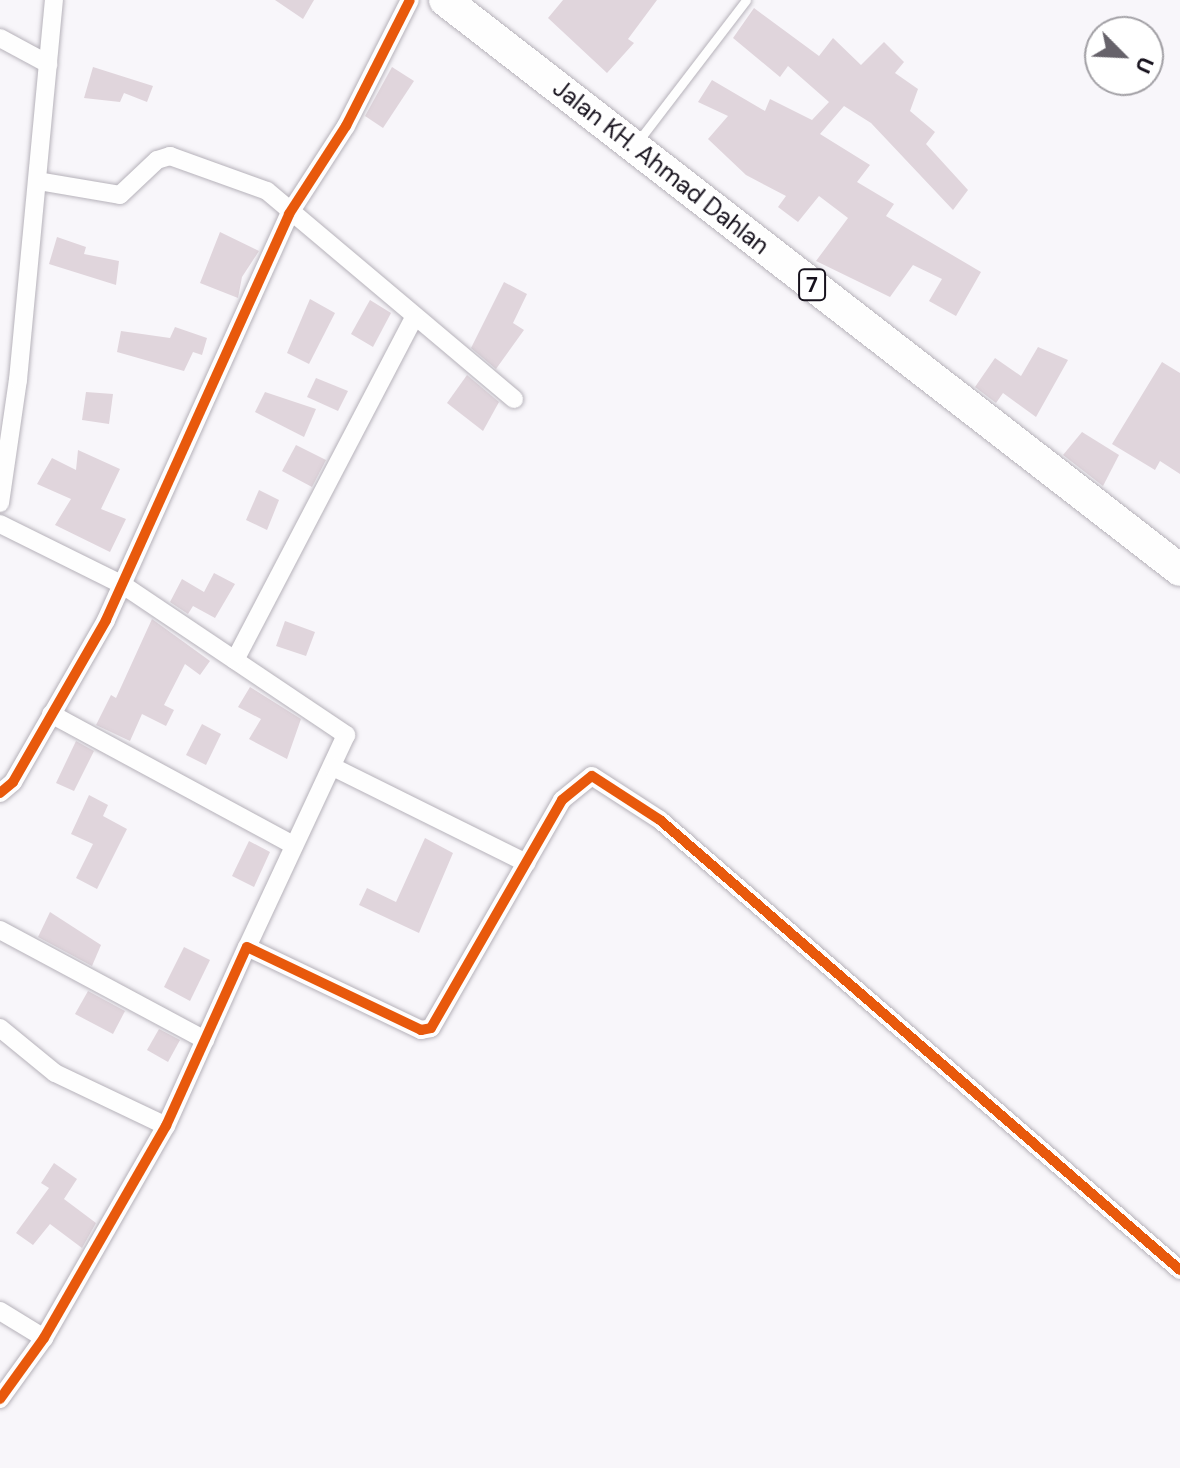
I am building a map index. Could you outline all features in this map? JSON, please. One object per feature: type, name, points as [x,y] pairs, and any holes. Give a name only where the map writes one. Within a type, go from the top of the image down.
[{"type":"highway","name":"Jalan KH. Ahmad Dahlan","points":[[445,0],[1180,570]]},
{"type":"street","points":[[0,503],[18,380],[54,0]]},
{"type":"street","points":[[0,793],[51,714],[123,585],[289,214],[346,126],[410,0]]},
{"type":"street","points":[[0,38],[48,64]]},
{"type":"street","points":[[38,181],[120,195],[157,160],[170,156],[267,191],[289,214],[514,399]]},
{"type":"street","points":[[235,660],[414,317]]},
{"type":"street","points":[[0,372],[18,380]]},
{"type":"street","points":[[0,524],[123,585],[346,735],[333,767],[291,844],[166,1126],[44,1338],[0,1399]]},
{"type":"street","points":[[51,714],[291,844]]},
{"type":"street","points":[[333,767],[526,863]]},
{"type":"street","points":[[247,947],[427,1030],[441,1018],[526,863],[573,787],[592,776],[613,784],[1180,1270]]},
{"type":"street","points":[[0,930],[205,1040]]},
{"type":"street","points":[[0,1028],[55,1073],[166,1126]]},
{"type":"street","points":[[0,1311],[44,1338]]},
{"type":"lane","points":[[634,147],[746,0]]},
{"type":"building","points":[[275,0],[314,0],[303,19]]},
{"type":"building","points":[[563,0],[657,0],[628,39],[634,43],[607,73],[548,18]]},
{"type":"building","points":[[754,8],[819,56],[833,38],[861,65],[884,42],[904,62],[895,73],[918,89],[910,111],[935,132],[926,144],[968,190],[953,210],[871,123],[844,106],[820,134],[870,165],[857,182],[894,204],[886,216],[981,272],[956,316],[929,301],[942,279],[913,265],[890,297],[816,261],[848,218],[819,196],[798,222],[778,207],[786,196],[746,175],[708,139],[728,116],[698,102],[712,80],[765,111],[770,99],[812,120],[829,102],[788,66],[780,77],[733,38]]},
{"type":"building","points":[[93,67],[153,86],[147,102],[124,93],[120,102],[84,98]]},
{"type":"building","points":[[392,67],[414,81],[383,128],[365,116]]},
{"type":"building","points":[[220,232],[259,251],[242,277],[238,298],[200,283]]},
{"type":"building","points":[[57,237],[86,247],[84,254],[119,261],[116,285],[49,264]]},
{"type":"building","points":[[504,282],[527,294],[513,323],[524,330],[496,369],[471,348]]},
{"type":"building","points":[[310,299],[335,313],[309,364],[287,353]]},
{"type":"building","points":[[370,300],[391,313],[373,347],[351,334]]},
{"type":"building","points":[[175,327],[207,338],[202,355],[193,352],[184,371],[117,352],[121,331],[170,338]]},
{"type":"building","points":[[1038,347],[1068,360],[1036,417],[1003,393],[996,403],[975,387],[995,358],[1021,376]]},
{"type":"building","points":[[1162,362],[1180,373],[1180,474],[1160,461],[1155,470],[1112,444]]},
{"type":"building","points":[[467,375],[499,402],[483,431],[447,403]]},
{"type":"building","points":[[316,378],[348,391],[338,411],[307,397]]},
{"type":"building","points":[[86,392],[113,394],[109,424],[82,420]]},
{"type":"building","points":[[265,392],[316,409],[304,437],[255,412]]},
{"type":"building","points":[[1082,432],[1119,455],[1103,486],[1063,455]]},
{"type":"building","points":[[296,445],[326,460],[312,487],[282,471]]},
{"type":"building","points":[[78,450],[120,469],[101,509],[126,519],[110,552],[55,525],[71,499],[37,484],[52,458],[76,470]]},
{"type":"building","points":[[259,490],[279,500],[267,530],[246,520]]},
{"type":"building","points":[[214,573],[235,584],[215,618],[193,606],[188,614],[170,602],[182,579],[204,592]]},
{"type":"building","points":[[152,619],[210,661],[200,675],[185,664],[164,705],[174,710],[166,726],[142,714],[130,741],[96,725],[111,695],[116,698]]},
{"type":"building","points":[[285,621],[315,632],[306,656],[276,646]]},
{"type":"building","points":[[250,687],[301,719],[287,759],[249,739],[261,719],[238,707]]},
{"type":"building","points":[[202,724],[221,734],[206,765],[186,755]]},
{"type":"building","points":[[76,741],[94,751],[74,791],[56,783]]},
{"type":"building","points":[[89,795],[108,805],[103,816],[127,829],[97,889],[76,878],[93,844],[71,834]]},
{"type":"building","points":[[425,838],[453,853],[419,933],[359,905],[367,888],[396,902]]},
{"type":"building","points":[[249,841],[270,852],[254,887],[232,876]]},
{"type":"building","points":[[50,912],[101,945],[92,966],[38,937]]},
{"type":"building","points":[[184,947],[210,960],[190,1001],[164,987]]},
{"type":"building","points":[[88,991],[125,1011],[113,1034],[75,1014]]},
{"type":"building","points":[[159,1029],[180,1040],[168,1062],[147,1050]]},
{"type":"building","points":[[54,1163],[77,1179],[64,1199],[96,1223],[82,1248],[50,1224],[33,1245],[16,1233],[49,1188],[41,1183]]},
{"type":"cycle path","points":[[0,793],[13,782],[106,620],[289,214],[346,126],[410,0]]},
{"type":"cycle path","points":[[0,1399],[44,1338],[166,1126],[247,947],[421,1030],[431,1028],[562,800],[592,776],[660,820],[1180,1270]]}]
